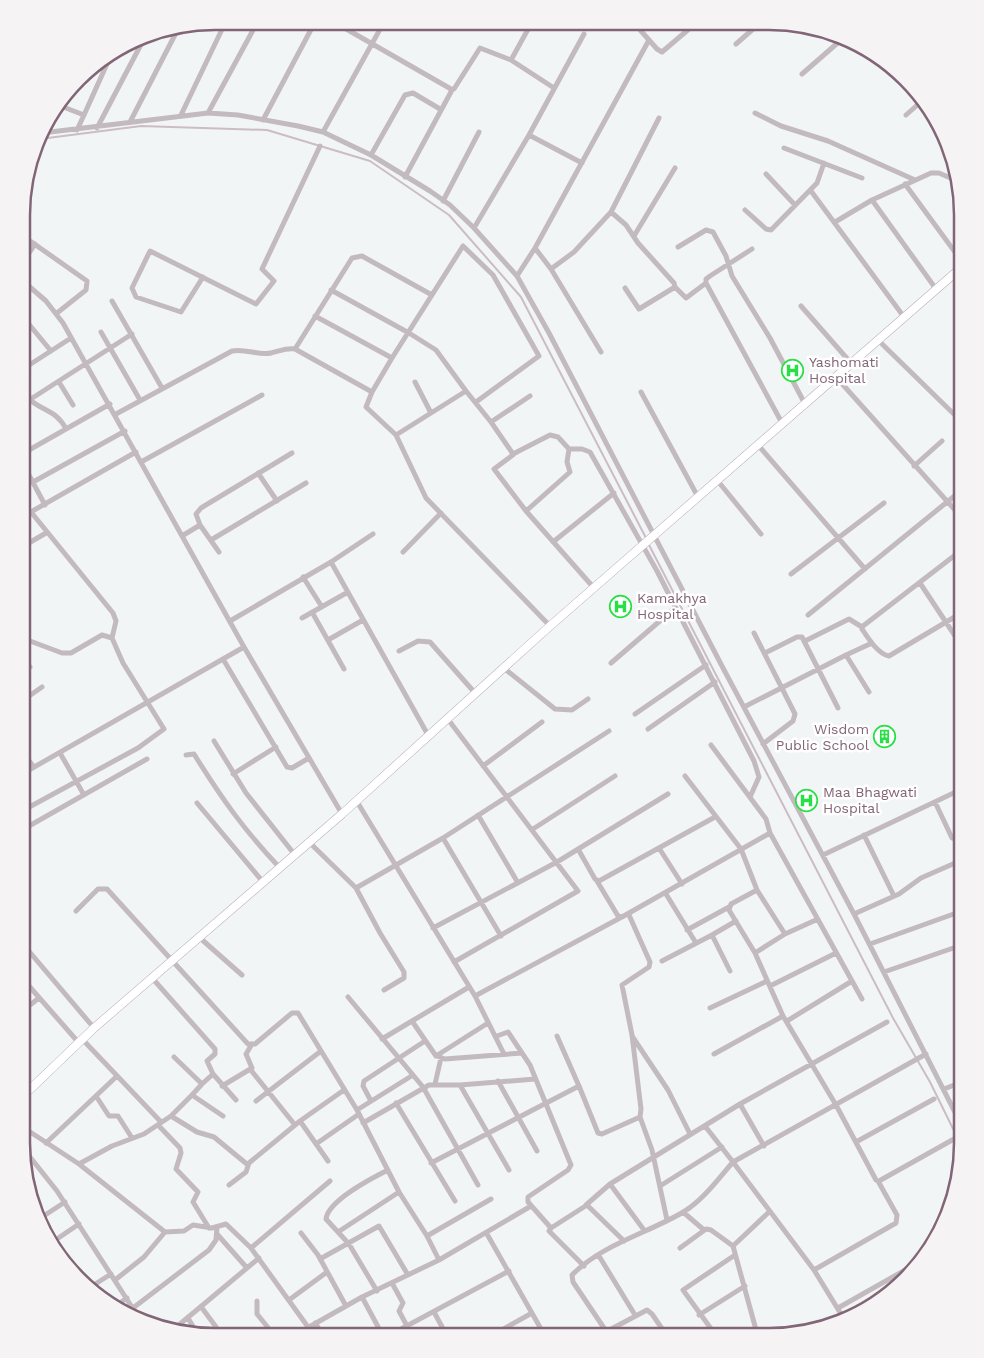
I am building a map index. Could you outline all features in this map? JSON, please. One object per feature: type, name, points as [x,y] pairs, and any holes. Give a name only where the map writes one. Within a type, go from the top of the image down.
[{"type":"main road","points":[[30,1089],[94,1028],[342,814],[475,693],[505,669],[550,626],[954,273]]},
{"type":"street","points":[[181,115],[222,30]]},
{"type":"street","points":[[208,113],[253,30]]},
{"type":"street","points":[[263,120],[311,30]]},
{"type":"street","points":[[349,30],[452,90]]},
{"type":"street","points":[[323,132],[378,30]]},
{"type":"street","points":[[512,60],[528,30]]},
{"type":"street","points":[[640,30],[660,51],[665,51],[688,30]]},
{"type":"street","points":[[736,44],[752,30]]},
{"type":"street","points":[[474,228],[529,135],[584,34]]},
{"type":"street","points":[[130,122],[175,35]]},
{"type":"street","points":[[517,276],[535,248],[648,40]]},
{"type":"street","points":[[802,74],[837,43]]},
{"type":"street","points":[[97,128],[136,48]]},
{"type":"street","points":[[406,177],[440,109],[478,48],[487,49],[512,60],[554,88]]},
{"type":"street","points":[[77,130],[108,64]]},
{"type":"street","points":[[371,155],[405,95],[413,92],[440,109]]},
{"type":"street","points":[[906,115],[918,105]]},
{"type":"street","points":[[64,107],[84,115]]},
{"type":"street","points":[[49,132],[208,113],[263,120],[323,132],[371,155],[406,177],[443,201],[474,228],[517,276],[648,541],[744,706],[870,944],[924,1055],[954,1109]]},
{"type":"street","points":[[755,113],[781,126],[828,141],[915,180]]},
{"type":"street","points":[[551,269],[574,252],[611,212],[659,118]]},
{"type":"street","points":[[443,201],[480,132]]},
{"type":"street","points":[[529,135],[582,163]]},
{"type":"street","points":[[203,278],[181,312],[136,296],[132,288],[150,251],[256,304],[274,281],[262,269],[320,146]]},
{"type":"street","points":[[784,148],[862,178]]},
{"type":"street","points":[[745,210],[769,231],[821,178],[824,163]]},
{"type":"street","points":[[634,236],[675,168]]},
{"type":"street","points":[[835,222],[872,200],[935,172],[950,178]]},
{"type":"street","points":[[766,174],[795,205]]},
{"type":"street","points":[[905,184],[954,252]]},
{"type":"street","points":[[810,191],[904,316]]},
{"type":"street","points":[[872,200],[936,289]]},
{"type":"street","points":[[611,212],[624,222],[674,283],[675,287],[686,298],[706,283],[706,279],[710,276],[752,249]]},
{"type":"street","points":[[678,247],[710,230],[726,256],[732,276],[770,338],[805,404]]},
{"type":"street","points":[[30,241],[87,281],[86,290],[57,313]]},
{"type":"street","points":[[30,252],[35,244]]},
{"type":"street","points":[[476,402],[539,356],[493,275],[463,246],[392,358],[372,392],[366,407],[396,435],[422,490],[441,513],[550,626]]},
{"type":"street","points":[[535,248],[551,269],[601,352]]},
{"type":"street","points":[[295,349],[352,258],[362,256],[432,295]]},
{"type":"street","points":[[706,283],[782,424]]},
{"type":"street","points":[[625,288],[639,309],[675,287]]},
{"type":"street","points":[[30,288],[57,313],[85,365],[116,414],[244,647],[342,814]]},
{"type":"street","points":[[331,290],[409,332],[436,350],[514,454]]},
{"type":"street","points":[[112,301],[162,388]]},
{"type":"street","points":[[801,306],[851,363]]},
{"type":"street","points":[[315,316],[392,358]]},
{"type":"street","points":[[30,326],[50,351]]},
{"type":"street","points":[[101,332],[140,400]]},
{"type":"street","points":[[66,429],[60,417],[40,408],[30,400],[132,334]]},
{"type":"street","points":[[30,364],[71,338]]},
{"type":"street","points":[[878,340],[954,414]]},
{"type":"street","points":[[116,414],[232,351],[239,349],[271,354],[281,349],[295,349],[372,392]]},
{"type":"street","points":[[836,377],[954,509]]},
{"type":"street","points":[[59,382],[73,405]]},
{"type":"street","points":[[415,382],[431,413]]},
{"type":"street","points":[[396,435],[466,391]]},
{"type":"street","points":[[641,392],[698,496]]},
{"type":"street","points":[[141,462],[262,395]]},
{"type":"street","points":[[491,422],[530,396]]},
{"type":"street","points":[[30,449],[110,404]]},
{"type":"street","points":[[33,482],[124,431]]},
{"type":"street","points":[[526,511],[570,472],[568,462],[569,449],[558,437],[550,435],[514,454],[494,467],[494,469],[526,511],[594,588]]},
{"type":"street","points":[[914,466],[942,441]]},
{"type":"street","points":[[758,445],[865,569]]},
{"type":"street","points":[[569,449],[582,449],[590,452],[614,493],[648,541],[675,608],[715,682],[758,770],[759,782],[750,797]]},
{"type":"street","points":[[30,806],[138,748],[163,731],[163,726],[147,703],[112,638],[116,621],[113,613],[46,533],[31,512],[136,452]]},
{"type":"street","points":[[219,552],[200,526],[196,514],[201,508],[292,453]]},
{"type":"street","points":[[258,474],[277,501]]},
{"type":"street","points":[[30,478],[45,505]]},
{"type":"street","points":[[717,480],[761,534]]},
{"type":"street","points":[[211,540],[306,483]]},
{"type":"street","points":[[553,542],[614,493]]},
{"type":"street","points":[[808,615],[954,496]]},
{"type":"street","points":[[791,574],[884,503]]},
{"type":"street","points":[[403,552],[441,513]]},
{"type":"street","points":[[182,536],[200,526]]},
{"type":"street","points":[[30,542],[46,533]]},
{"type":"street","points":[[230,621],[331,562],[373,534]]},
{"type":"street","points":[[862,628],[954,556]]},
{"type":"street","points":[[331,562],[428,736]]},
{"type":"street","points":[[304,577],[322,607]]},
{"type":"street","points":[[920,583],[954,634]]},
{"type":"street","points":[[302,618],[348,592]]},
{"type":"street","points":[[611,663],[675,608]]},
{"type":"street","points":[[312,612],[344,669]]},
{"type":"street","points":[[805,641],[849,618],[862,628],[885,655],[889,656],[954,617]]},
{"type":"street","points":[[328,640],[363,620]]},
{"type":"street","points":[[754,633],[796,714],[794,718],[763,744]]},
{"type":"street","points":[[30,641],[62,653],[71,653],[102,635],[112,638]]},
{"type":"street","points":[[765,653],[797,637],[802,637],[838,708]]},
{"type":"street","points":[[399,651],[418,641],[430,642],[475,693]]},
{"type":"street","points":[[744,706],[872,642]]},
{"type":"street","points":[[30,769],[244,647]]},
{"type":"street","points":[[846,655],[869,692]]},
{"type":"street","points":[[223,659],[290,768],[309,758]]},
{"type":"street","points":[[635,714],[706,665]]},
{"type":"street","points":[[505,669],[555,709],[572,710],[588,699]]},
{"type":"street","points":[[648,729],[715,682]]},
{"type":"street","points":[[30,695],[42,687]]},
{"type":"street","points":[[448,718],[533,829],[578,892],[454,962]]},
{"type":"street","points":[[483,766],[542,722]]},
{"type":"street","points":[[356,888],[443,838],[609,731]]},
{"type":"street","points":[[214,741],[233,774],[295,855]]},
{"type":"street","points":[[711,745],[769,824],[770,834],[862,999]]},
{"type":"street","points":[[233,774],[276,747]]},
{"type":"street","points":[[60,753],[84,795]]},
{"type":"street","points":[[186,755],[194,754],[227,806],[246,831],[280,868]]},
{"type":"street","points":[[30,825],[147,759]]},
{"type":"street","points":[[30,762],[34,767]]},
{"type":"street","points":[[533,829],[615,776]]},
{"type":"street","points":[[685,776],[741,849],[757,890],[785,934]]},
{"type":"street","points":[[823,855],[954,793]]},
{"type":"street","points":[[433,928],[557,862],[668,794]]},
{"type":"street","points":[[356,800],[394,866],[469,987],[504,1054]]},
{"type":"street","points":[[935,802],[954,839]]},
{"type":"street","points":[[197,803],[263,882]]},
{"type":"street","points":[[478,815],[518,883]]},
{"type":"street","points":[[597,880],[715,817]]},
{"type":"street","points":[[474,996],[620,918],[629,915],[770,834]]},
{"type":"street","points":[[864,835],[894,896]]},
{"type":"street","points":[[443,838],[500,936]]},
{"type":"street","points":[[309,842],[356,888],[404,972],[404,978],[384,990]]},
{"type":"street","points":[[659,848],[682,884]]},
{"type":"street","points":[[578,849],[620,918]]},
{"type":"street","points":[[854,914],[894,896],[921,878],[954,864]]},
{"type":"street","points":[[76,911],[98,889],[107,889],[174,960],[248,1044],[252,1044]]},
{"type":"street","points":[[688,930],[757,890]]},
{"type":"street","points":[[666,894],[696,943]]},
{"type":"street","points":[[729,907],[755,953],[784,1016],[836,1104],[897,1215],[896,1222],[814,1270]]},
{"type":"street","points":[[870,944],[954,914]]},
{"type":"street","points":[[629,915],[650,962],[649,967],[624,981],[622,985],[632,1035],[641,1109],[640,1117],[654,1159],[668,1220]]},
{"type":"street","points":[[755,953],[785,934],[818,919]]},
{"type":"street","points":[[662,961],[736,921]]},
{"type":"street","points":[[712,935],[730,971]]},
{"type":"street","points":[[200,938],[242,974]]},
{"type":"street","points":[[884,972],[954,948]]},
{"type":"street","points":[[30,953],[94,1028]]},
{"type":"street","points":[[710,1008],[836,953]]},
{"type":"street","points":[[153,978],[215,1049],[215,1054],[207,1061],[213,1074],[236,1100]]},
{"type":"street","points":[[787,1021],[852,981]]},
{"type":"street","points":[[382,1039],[469,987]]},
{"type":"street","points":[[30,988],[117,1076],[180,1148],[177,1171],[198,1192],[194,1202],[209,1228]]},
{"type":"street","points":[[348,997],[423,1087],[478,1185]]},
{"type":"street","points":[[30,1005],[38,998]]},
{"type":"street","points":[[222,1086],[250,1069],[252,1066],[246,1054],[252,1044],[295,1012],[300,1015],[358,1112],[399,1192],[427,1236],[439,1260]]},
{"type":"street","points":[[714,1054],[784,1016]]},
{"type":"street","points":[[412,1022],[425,1042],[439,1057],[522,1053]]},
{"type":"street","points":[[584,1266],[548,1231],[551,1228],[586,1205],[610,1184],[654,1159],[690,1134],[887,1022]]},
{"type":"street","points":[[435,1084],[439,1057],[488,1023]]},
{"type":"street","points":[[496,1036],[508,1032],[530,1065],[571,1167],[528,1197],[527,1201],[551,1228]]},
{"type":"street","points":[[632,1035],[664,1083],[690,1134]]},
{"type":"street","points":[[557,1036],[598,1133],[602,1134],[640,1117]]},
{"type":"street","points":[[371,1101],[363,1086],[364,1081],[425,1042]]},
{"type":"street","points":[[256,1101],[321,1051]]},
{"type":"street","points":[[604,1328],[572,1280],[574,1274],[599,1256],[644,1230],[668,1220],[694,1205],[734,1162],[924,1055]]},
{"type":"street","points":[[174,1057],[202,1084]]},
{"type":"street","points":[[250,1069],[316,1144],[328,1161]]},
{"type":"street","points":[[78,1164],[96,1153],[160,1124],[171,1116],[213,1074]]},
{"type":"street","points":[[316,1144],[371,1101],[413,1075]]},
{"type":"street","points":[[46,1143],[117,1076]]},
{"type":"street","points":[[363,1123],[423,1087],[435,1084],[460,1085],[535,1079]]},
{"type":"street","points":[[498,1081],[536,1151]]},
{"type":"street","points":[[460,1085],[509,1170]]},
{"type":"street","points":[[944,1089],[954,1085]]},
{"type":"street","points":[[431,1164],[458,1148],[579,1086]]},
{"type":"street","points":[[229,1185],[246,1172],[248,1165],[298,1123],[344,1090]]},
{"type":"street","points":[[192,1095],[223,1116]]},
{"type":"street","points":[[96,1096],[109,1116],[118,1116],[132,1138]]},
{"type":"street","points":[[856,1142],[934,1099]]},
{"type":"street","points":[[396,1103],[454,1202]]},
{"type":"street","points":[[740,1104],[764,1146]]},
{"type":"street","points":[[171,1116],[197,1132],[214,1137],[248,1165]]},
{"type":"street","points":[[705,1126],[814,1270],[841,1314]]},
{"type":"street","points":[[30,1132],[78,1164],[165,1232],[184,1231],[193,1225],[209,1228],[217,1228],[222,1225],[229,1226],[259,1258],[308,1327],[362,1297],[439,1260],[487,1234],[532,1206]]},
{"type":"street","points":[[878,1181],[954,1138]]},
{"type":"street","points":[[660,1186],[722,1147]]},
{"type":"street","points":[[30,1158],[64,1202],[133,1308],[209,1250],[216,1240],[217,1228]]},
{"type":"street","points":[[377,1291],[349,1244],[328,1222],[326,1215],[356,1187],[388,1170]]},
{"type":"street","points":[[251,1248],[330,1181]]},
{"type":"street","points":[[610,1184],[644,1230]]},
{"type":"street","points":[[338,1232],[399,1192]]},
{"type":"street","points":[[427,1236],[491,1199]]},
{"type":"street","points":[[45,1215],[64,1202]]},
{"type":"street","points":[[586,1205],[624,1242]]},
{"type":"street","points":[[683,1212],[704,1230]]},
{"type":"street","points":[[733,1246],[769,1212]]},
{"type":"street","points":[[57,1239],[79,1224]]},
{"type":"street","points":[[320,1260],[379,1226],[408,1275]]},
{"type":"street","points":[[680,1248],[704,1230],[711,1230],[733,1246],[756,1328]]},
{"type":"street","points":[[115,1280],[144,1256],[165,1232]]},
{"type":"street","points":[[301,1233],[320,1260],[346,1306]]},
{"type":"street","points":[[217,1234],[247,1268]]},
{"type":"street","points":[[487,1234],[541,1328]]},
{"type":"street","points":[[710,1328],[683,1291],[683,1288],[735,1255]]},
{"type":"street","points":[[599,1256],[635,1315]]},
{"type":"street","points":[[180,1324],[202,1308],[220,1288],[259,1258]]},
{"type":"street","points":[[289,1300],[327,1272]]},
{"type":"street","points":[[403,1328],[509,1272]]},
{"type":"street","points":[[838,1308],[902,1272]]},
{"type":"street","points":[[95,1284],[111,1274]]},
{"type":"street","points":[[392,1283],[403,1303],[399,1311],[407,1326]]},
{"type":"street","points":[[699,1315],[745,1286]]},
{"type":"street","points":[[362,1297],[379,1328]]},
{"type":"street","points":[[121,1302],[127,1298]]},
{"type":"street","points":[[257,1301],[258,1314],[269,1328]]},
{"type":"street","points":[[202,1308],[217,1328]]},
{"type":"street","points":[[611,1328],[635,1315],[649,1311],[661,1328]]},
{"type":"street","points":[[434,1312],[443,1328]]},
{"type":"street","points":[[505,1328],[532,1312]]},
{"type":"street","points":[[188,1318],[193,1326]]},
{"type":"street","points":[[315,1323],[318,1328]]},
{"type":"waterway","points":[[47,138],[141,126],[267,130],[370,161],[449,215],[521,297],[646,538]]},
{"type":"waterway","points":[[648,543],[893,1018],[930,1082],[954,1131]]},
{"type":"place","name":"Yashomati Hospital","points":[[793,370]]},
{"type":"place","name":"Kamakhya Hospital","points":[[621,606]]},
{"type":"place","name":"Wisdom Public School","points":[[885,737]]},
{"type":"place","name":"Maa Bhagwati Hospital","points":[[807,800]]}]
